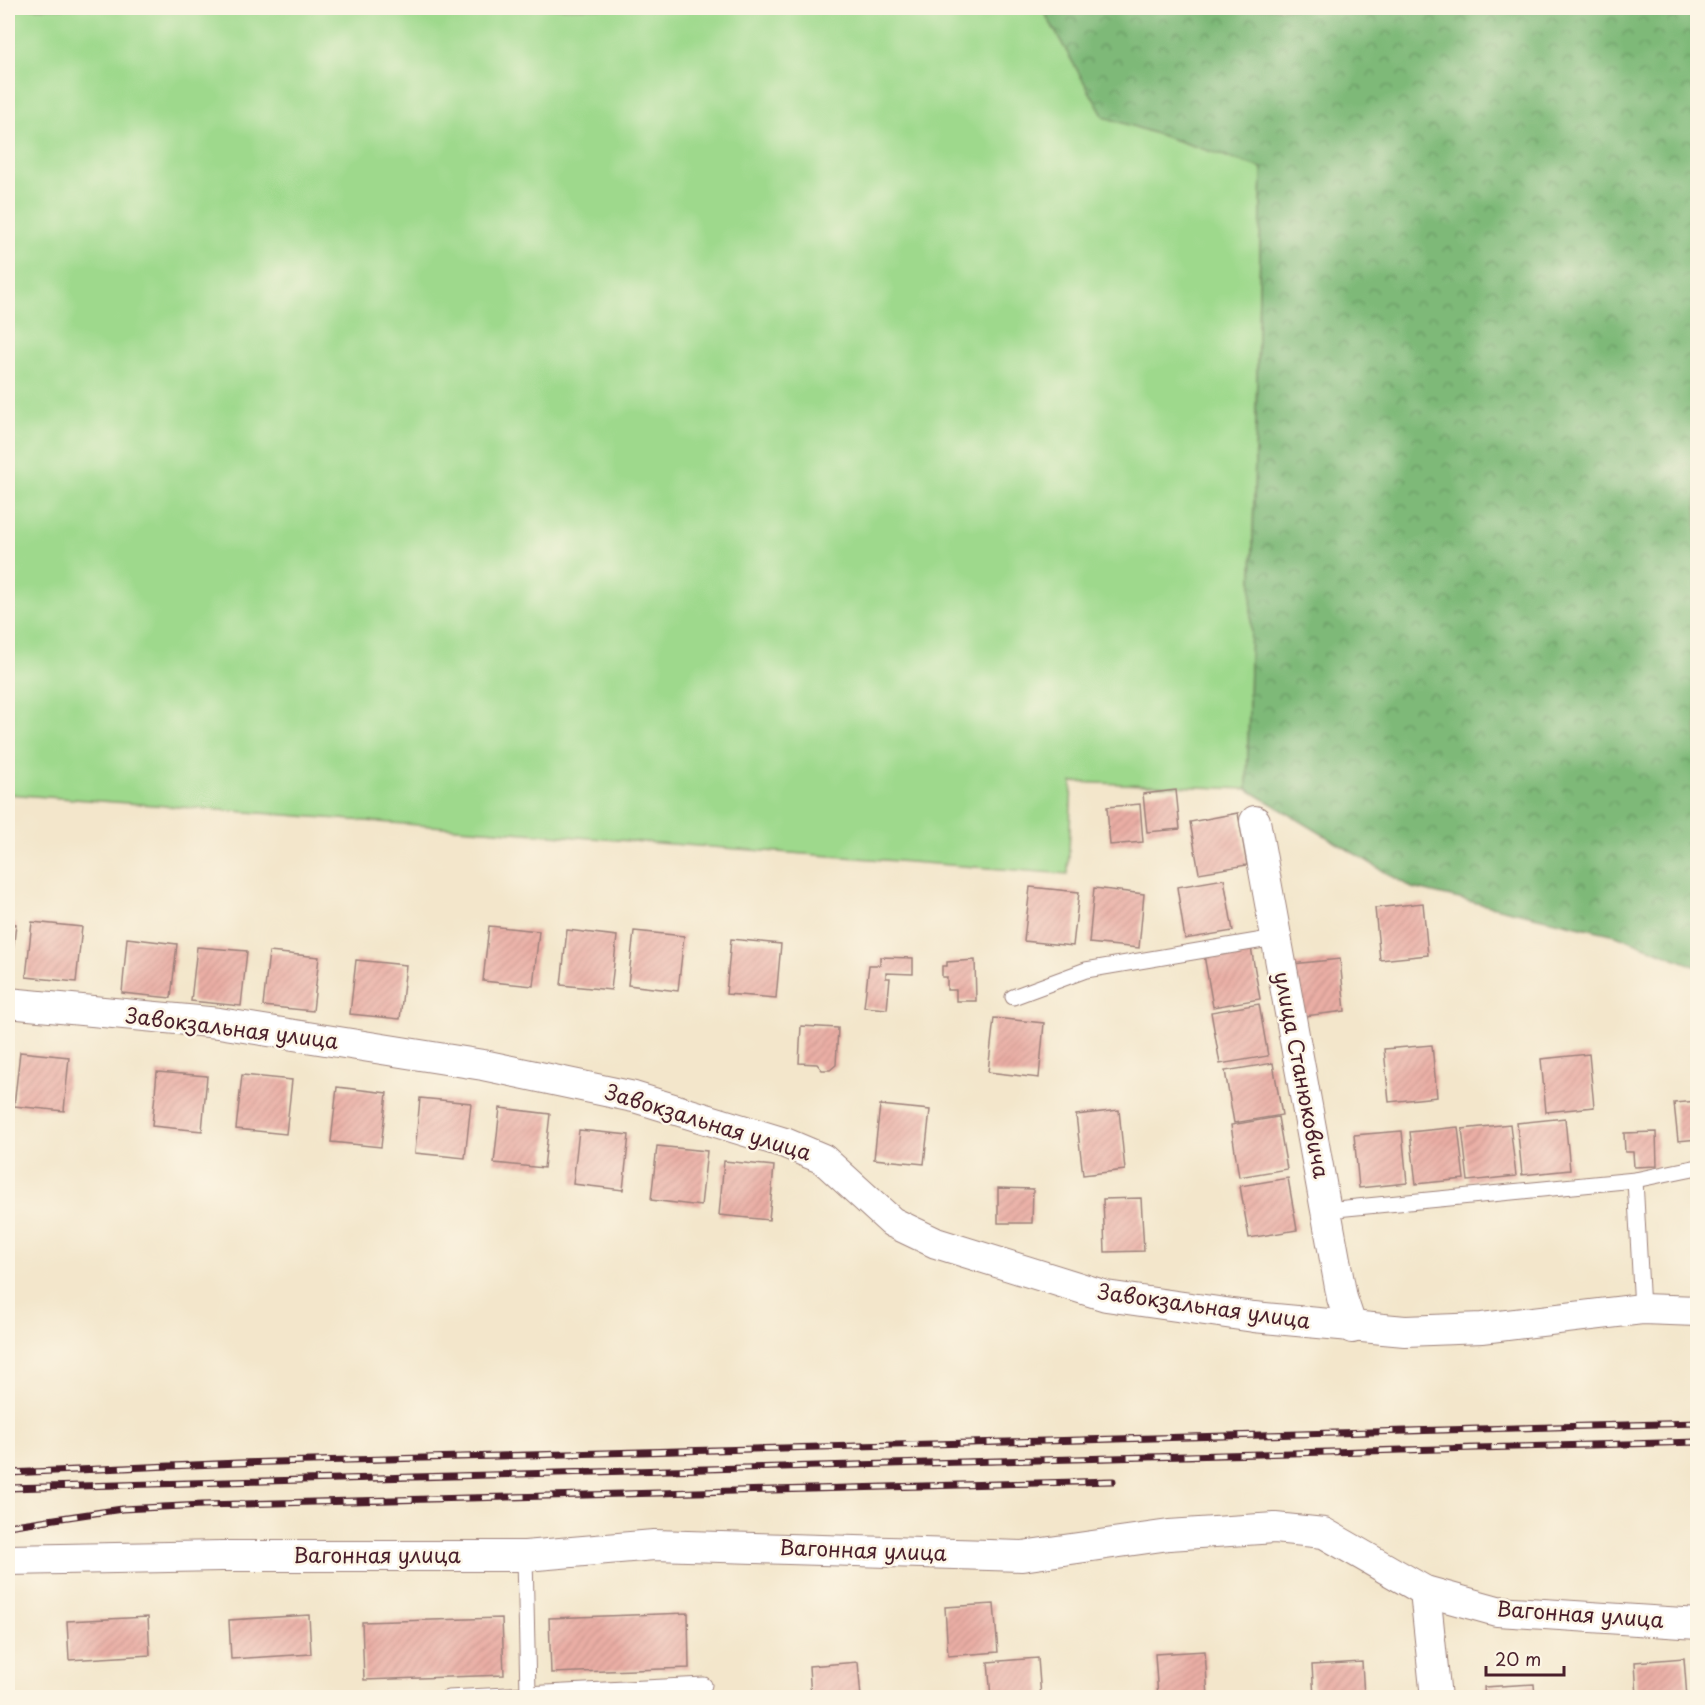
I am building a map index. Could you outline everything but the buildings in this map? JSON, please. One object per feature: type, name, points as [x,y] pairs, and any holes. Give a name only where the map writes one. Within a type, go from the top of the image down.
[{"type":"street","name":"улица Станюковича","points":[[1255,821],[1342,1298],[1352,1328]]},
{"type":"street","name":"Завокзальная улица","points":[[8,1003],[219,1023],[483,1065],[634,1097],[784,1143],[823,1159],[841,1172],[858,1192],[892,1222],[936,1243],[1106,1296],[1254,1317],[1352,1328],[1405,1331],[1482,1328],[1642,1309],[1698,1311]]},
{"type":"street","name":"Вагонная улица","points":[[8,1560],[222,1556],[525,1556],[654,1545],[1022,1556],[1169,1535],[1275,1528],[1324,1533],[1425,1591],[1497,1611],[1698,1624]]},
{"type":"street","points":[[1425,1591],[1436,1698]]},
{"type":"lane","points":[[1013,997],[1086,970],[1275,938]]},
{"type":"lane","points":[[1326,1210],[1635,1180],[1698,1167]]},
{"type":"lane","points":[[1635,1180],[1642,1309]]},
{"type":"lane","points":[[525,1556],[528,1694]]},
{"type":"lane","points":[[448,1698],[704,1685]]},
{"type":"green space","points":[[8,8],[1042,8],[1104,117],[1262,168],[1247,789],[1072,782],[1068,874],[8,794]]},
{"type":"green space","points":[[1042,8],[1697,8],[1697,967],[1616,935],[1412,888],[1247,789],[1262,168],[1104,117]]},
{"type":"railway","points":[[8,1473],[239,1463],[1698,1423]]},
{"type":"railway","points":[[8,1488],[1698,1442]]},
{"type":"railway","points":[[8,1526],[122,1509],[203,1505],[1113,1481]]}]
